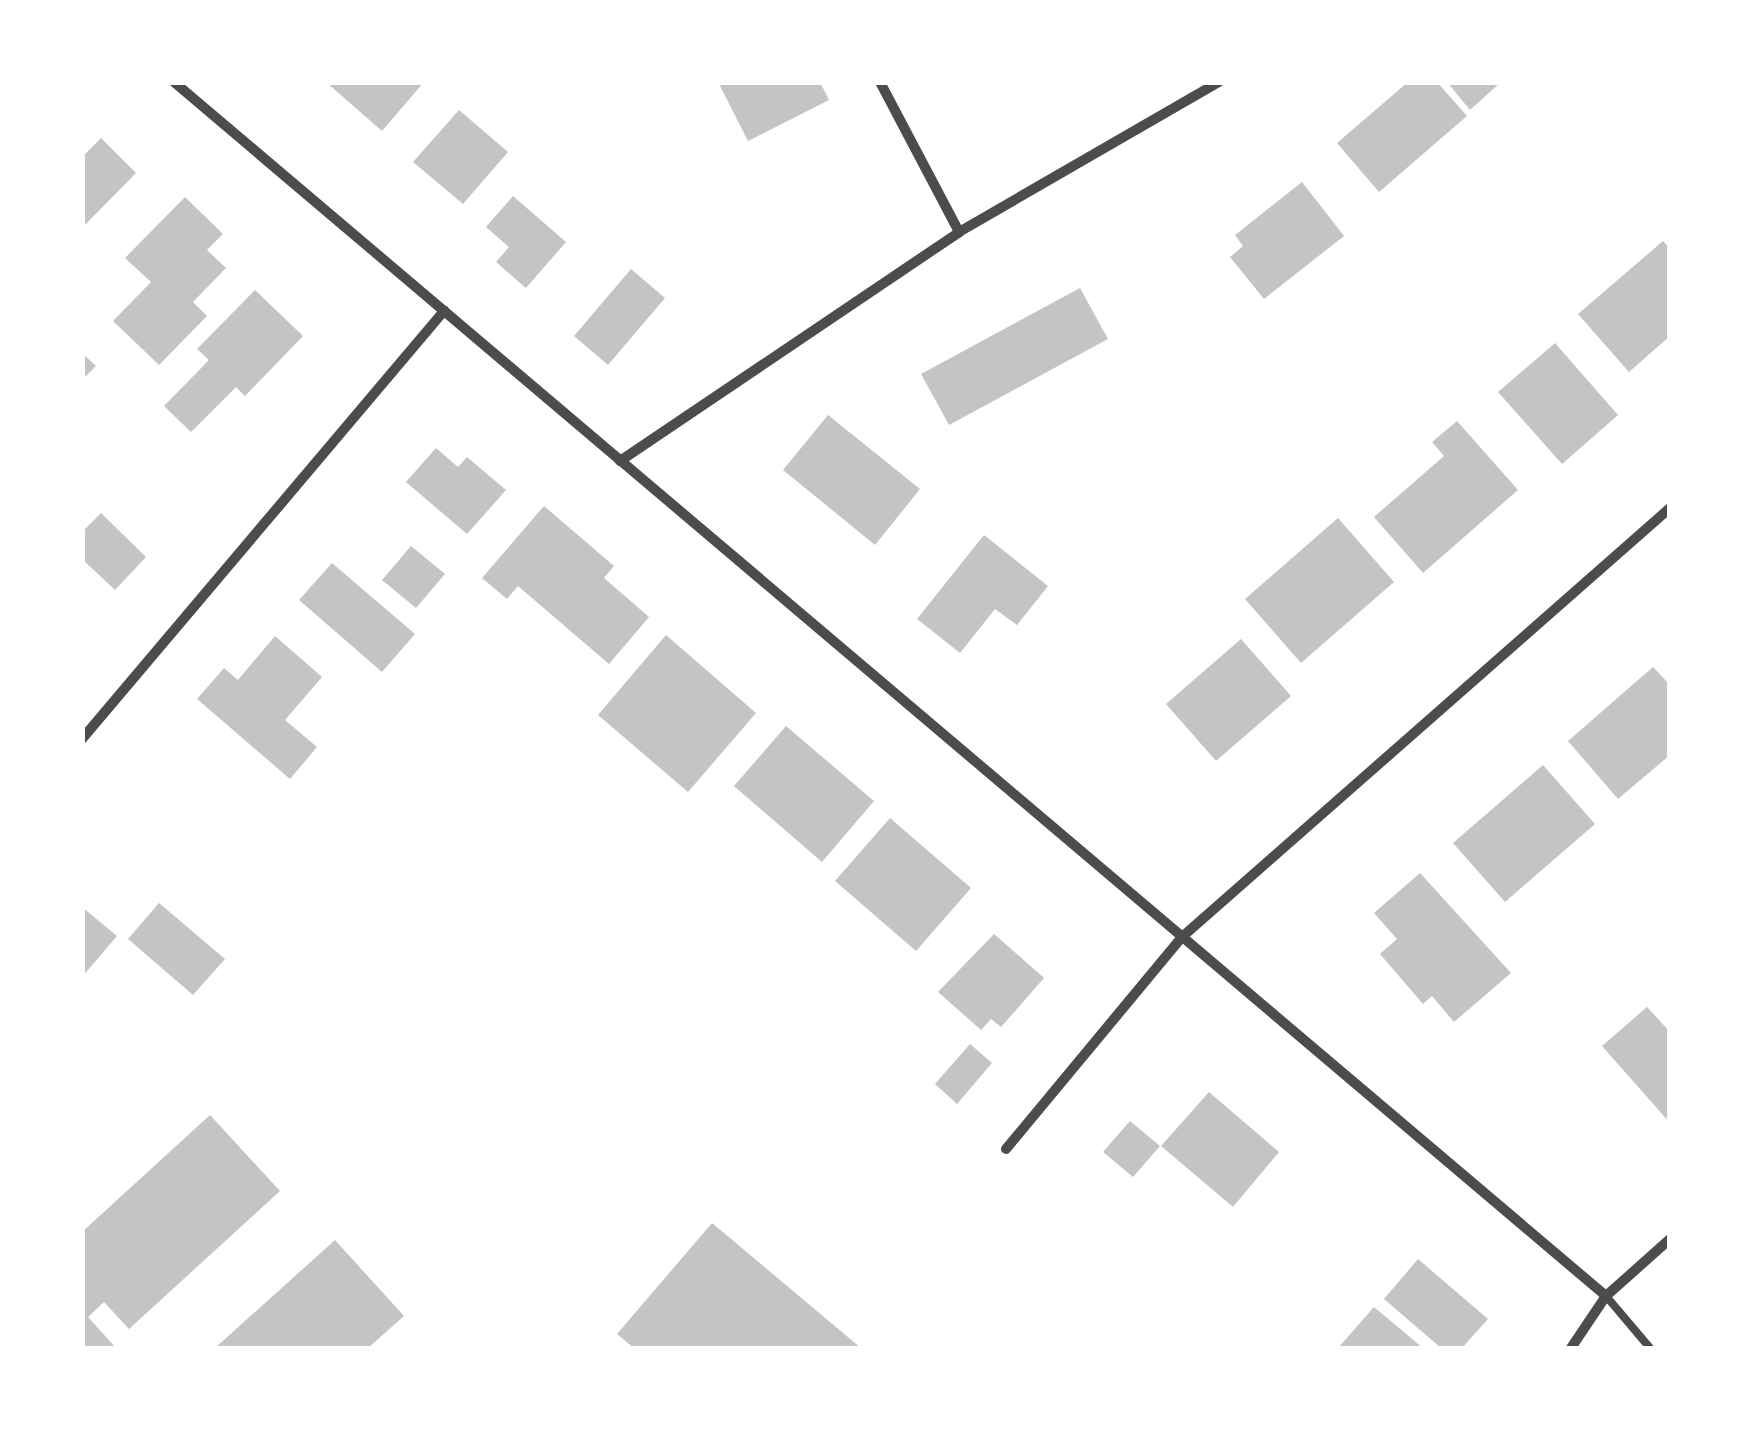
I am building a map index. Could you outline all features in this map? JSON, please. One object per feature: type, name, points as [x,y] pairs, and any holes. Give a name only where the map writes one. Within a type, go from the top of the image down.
[{"type":"street","points":[[174,82],[1606,1296]]},
{"type":"street","points":[[880,82],[960,232]]},
{"type":"street","points":[[620,460],[960,232],[1219,82]]},
{"type":"street","points":[[82,739],[444,311]]},
{"type":"street","points":[[1006,1148],[1182,937],[1670,508]]},
{"type":"street","points":[[1572,1348],[1606,1296],[1670,1239]]},
{"type":"lane","points":[[1606,1296],[1650,1348]]},
{"type":"building","points":[[326,82],[424,82],[382,131]]},
{"type":"building","points":[[718,82],[820,82],[829,100],[748,141]]},
{"type":"building","points":[[1408,82],[1437,82],[1467,116],[1379,192],[1337,143]]},
{"type":"building","points":[[1447,82],[1501,82],[1470,110]]},
{"type":"building","points":[[459,110],[508,152],[463,204],[413,162]]},
{"type":"building","points":[[101,138],[136,173],[82,228],[82,157]]},
{"type":"building","points":[[1302,182],[1344,236],[1264,299],[1230,257],[1243,246],[1235,235]]},
{"type":"building","points":[[513,196],[566,242],[526,288],[496,262],[509,247],[486,227]]},
{"type":"building","points":[[185,197],[223,234],[207,250],[226,268],[193,302],[207,316],[159,365],[113,321],[151,282],[125,258]]},
{"type":"building","points":[[1663,241],[1670,249],[1670,336],[1629,372],[1578,314]]},
{"type":"building","points":[[631,269],[665,298],[608,365],[574,336]]},
{"type":"building","points":[[1080,288],[1108,339],[949,425],[921,374]]},
{"type":"building","points":[[255,290],[303,336],[245,396],[236,387],[191,432],[164,406],[209,360],[197,349]]},
{"type":"building","points":[[1555,343],[1618,415],[1562,464],[1498,392]]},
{"type":"building","points":[[82,353],[96,366],[82,380]]},
{"type":"building","points":[[828,415],[920,489],[875,545],[783,470]]},
{"type":"building","points":[[1457,421],[1518,490],[1423,573],[1374,517],[1444,456],[1432,442]]},
{"type":"building","points":[[436,448],[458,467],[467,457],[506,490],[467,534],[406,482]]},
{"type":"building","points":[[544,506],[614,566],[604,578],[649,617],[609,664],[518,586],[507,599],[482,578]]},
{"type":"building","points":[[101,513],[146,557],[115,590],[82,559],[82,532]]},
{"type":"building","points":[[1338,518],[1394,582],[1301,663],[1245,599]]},
{"type":"building","points":[[984,535],[1048,586],[1017,625],[995,609],[960,653],[917,619]]},
{"type":"building","points":[[411,546],[445,574],[416,608],[382,580]]},
{"type":"building","points":[[332,563],[415,634],[382,672],[299,600]]},
{"type":"building","points":[[666,635],[756,713],[688,792],[598,715]]},
{"type":"building","points":[[275,636],[322,677],[285,720],[317,747],[290,779],[197,699],[224,668],[238,680]]},
{"type":"building","points":[[1241,639],[1291,696],[1216,761],[1166,704]]},
{"type":"building","points":[[1653,667],[1670,685],[1670,755],[1618,799],[1568,741]]},
{"type":"building","points":[[786,726],[874,801],[822,862],[734,786]]},
{"type":"building","points":[[1543,765],[1595,824],[1505,902],[1453,843]]},
{"type":"building","points":[[890,818],[971,888],[916,951],[835,881]]},
{"type":"building","points":[[1420,873],[1511,973],[1454,1022],[1432,996],[1423,1004],[1380,954],[1397,939],[1374,913]]},
{"type":"building","points":[[159,903],[225,959],[193,995],[128,939]]},
{"type":"building","points":[[82,907],[117,936],[82,977]]},
{"type":"building","points":[[994,934],[1044,978],[1001,1027],[991,1019],[981,1030],[938,992]]},
{"type":"building","points":[[1647,1007],[1670,1032],[1670,1123],[1602,1046]]},
{"type":"building","points":[[970,1044],[992,1063],[957,1104],[935,1084]]},
{"type":"building","points":[[1209,1092],[1279,1152],[1233,1207],[1161,1146]]},
{"type":"building","points":[[210,1115],[280,1191],[129,1329],[104,1302],[88,1317],[116,1348],[82,1348],[82,1232]]},
{"type":"building","points":[[1130,1121],[1160,1146],[1133,1177],[1103,1152]]},
{"type":"building","points":[[712,1223],[861,1348],[634,1348],[617,1334]]},
{"type":"building","points":[[335,1240],[404,1316],[368,1348],[215,1348]]},
{"type":"building","points":[[1418,1259],[1488,1319],[1462,1348],[1441,1348],[1384,1299]]},
{"type":"building","points":[[1374,1307],[1423,1348],[1338,1348]]}]
